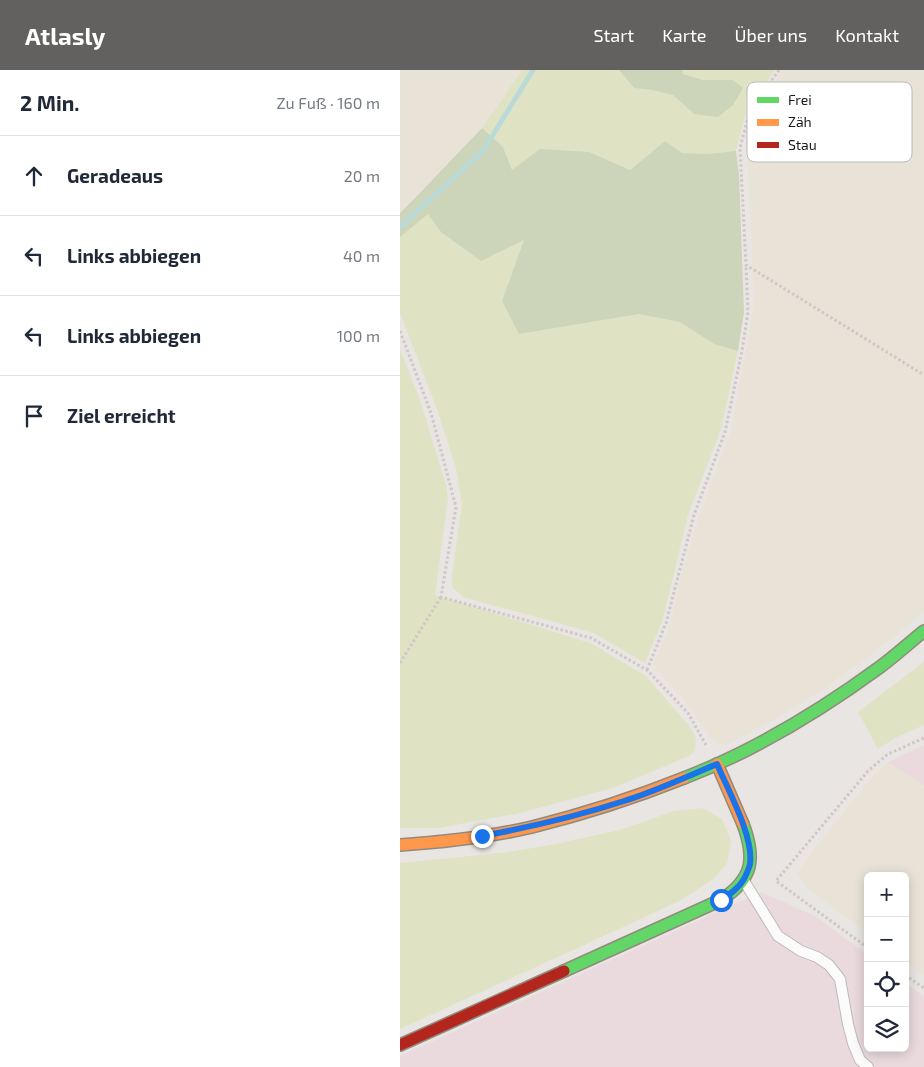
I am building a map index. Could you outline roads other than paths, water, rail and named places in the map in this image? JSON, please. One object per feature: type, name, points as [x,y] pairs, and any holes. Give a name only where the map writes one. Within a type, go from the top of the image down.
[{"type":"main road","points":[[400,845],[482,836],[531,827],[626,801],[672,784],[768,739],[818,710],[865,678],[924,631]]},
{"type":"main road","points":[[400,1045],[721,900],[735,890],[744,880],[750,864],[749,847],[746,830],[717,764]]},
{"type":"lane","points":[[744,880],[778,936],[801,951],[818,957],[829,965],[840,979],[848,1024],[854,1043],[860,1060],[868,1067]]},
{"type":"waterway","points":[[400,227],[483,151],[533,70]]}]
